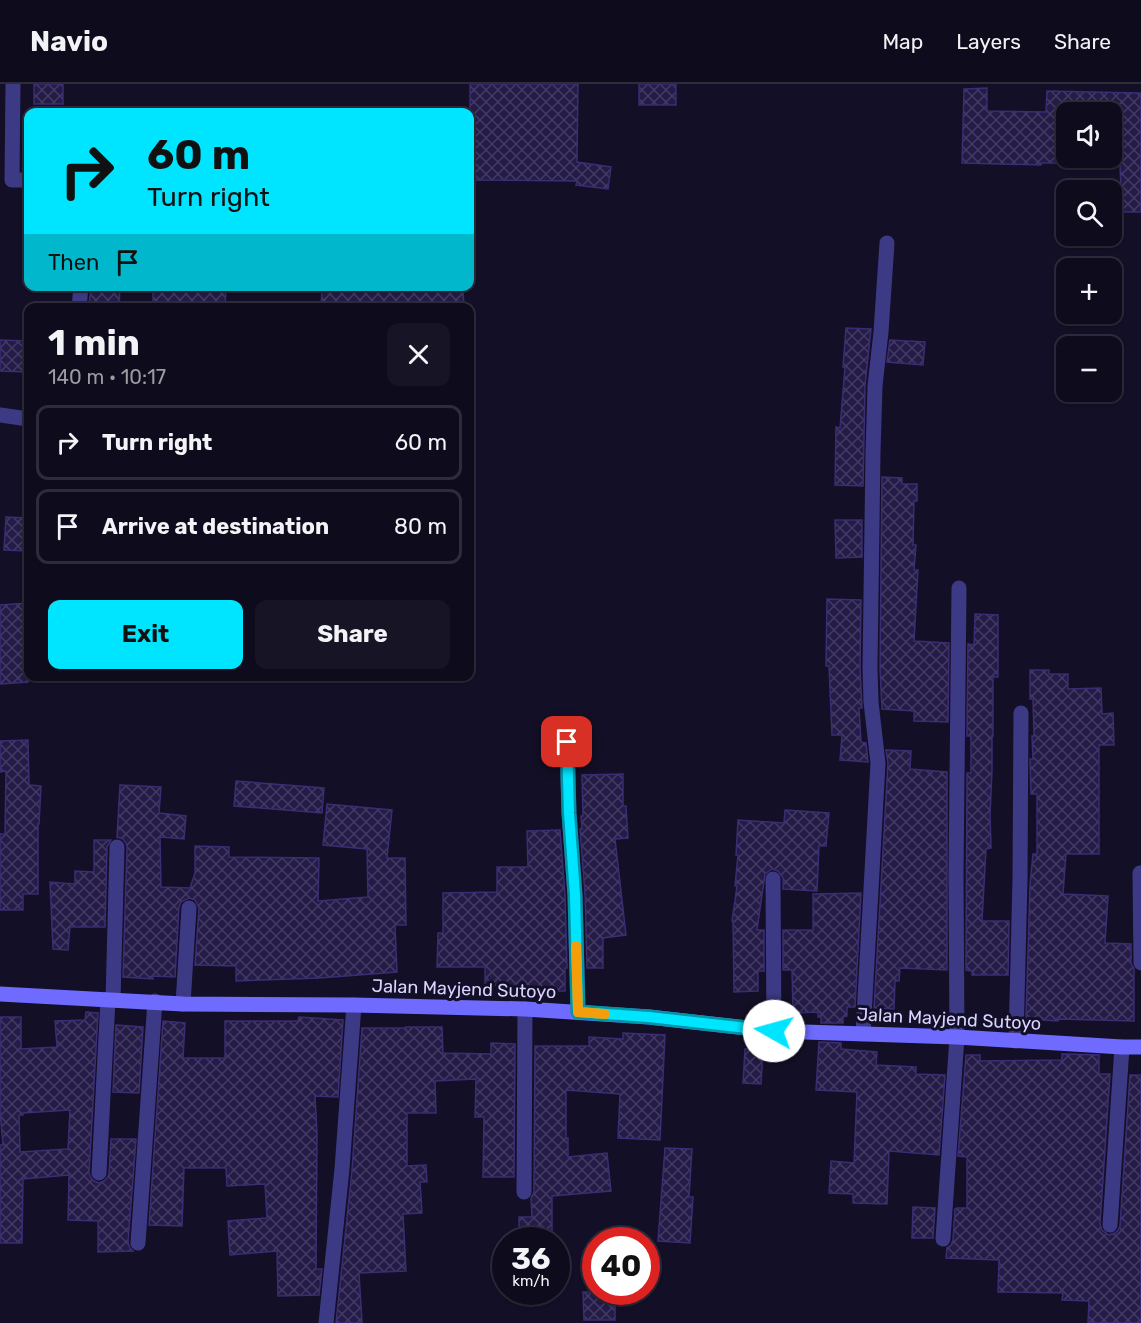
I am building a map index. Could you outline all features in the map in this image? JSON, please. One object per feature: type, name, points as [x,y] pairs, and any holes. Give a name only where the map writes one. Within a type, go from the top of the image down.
[{"type":"street","points":[[13,84],[12,180],[24,180]]},
{"type":"street","points":[[863,1034],[878,763],[870,702],[875,386],[887,243]]},
{"type":"street","points":[[0,415],[24,418]]},
{"type":"street","points":[[943,1239],[957,1037],[959,588]]},
{"type":"street","points":[[1016,1041],[1021,713]]},
{"type":"street","points":[[567,742],[578,1012]]},
{"type":"street","points":[[99,1173],[111,1000],[117,847]]},
{"type":"street","points":[[1140,873],[1141,963]]},
{"type":"street","points":[[773,879],[774,1031]]},
{"type":"street","points":[[183,1004],[189,908]]},
{"type":"street","name":"Jalan Mayjend Sutoyo","points":[[0,994],[183,1004],[525,1009],[649,1017],[774,1031],[957,1037],[1141,1047]]},
{"type":"street","points":[[138,1243],[154,1001]]},
{"type":"street","points":[[326,1323],[342,1169],[354,1005]]},
{"type":"street","points":[[524,1192],[525,1009]]},
{"type":"street","points":[[1110,1225],[1122,1047]]},
{"type":"building","points":[[34,84],[63,84],[63,104],[34,104]]},
{"type":"building","points":[[470,84],[578,84],[577,162],[611,167],[608,189],[576,185],[577,181],[474,180],[474,108],[470,108]]},
{"type":"building","points":[[639,84],[676,84],[676,105],[639,105]]},
{"type":"building","points":[[987,88],[987,111],[1046,112],[1047,91],[1141,93],[1141,212],[1122,212],[1120,168],[1122,168],[1122,102],[1056,102],[1056,163],[1041,163],[1041,165],[962,163],[964,89]]},
{"type":"building","points":[[90,291],[120,291],[119,303],[89,303]]},
{"type":"building","points":[[153,291],[226,291],[225,303],[153,303]]},
{"type":"building","points":[[322,291],[463,291],[464,303],[321,303]]},
{"type":"building","points":[[846,328],[871,329],[865,386],[863,486],[835,485],[836,427],[840,428]]},
{"type":"building","points":[[0,340],[24,341],[24,372],[0,371]]},
{"type":"building","points":[[890,340],[925,342],[923,365],[887,362]]},
{"type":"building","points":[[882,477],[902,478],[902,484],[917,484],[917,501],[914,501],[913,545],[916,545],[914,570],[918,570],[914,641],[949,643],[948,722],[914,721],[914,711],[882,709],[880,668]]},
{"type":"building","points":[[6,517],[24,518],[24,551],[4,550]]},
{"type":"building","points":[[835,520],[862,520],[862,557],[836,558]]},
{"type":"building","points":[[827,599],[861,600],[862,708],[859,708],[861,742],[866,743],[868,762],[840,760],[842,735],[832,735],[829,666],[826,666]]},
{"type":"building","points":[[24,603],[24,681],[28,682],[0,684],[0,605]]},
{"type":"building","points":[[975,614],[998,615],[998,677],[993,677],[991,848],[986,849],[982,921],[1009,921],[1008,975],[972,975],[972,971],[966,970],[967,773],[971,773],[971,736],[967,736],[968,644],[974,645]]},
{"type":"building","points":[[1030,670],[1049,670],[1049,674],[1068,674],[1068,689],[1101,688],[1102,714],[1113,713],[1114,745],[1099,745],[1099,854],[1066,854],[1063,894],[1108,896],[1105,943],[1131,944],[1131,963],[1134,969],[1134,1021],[1026,1019],[1030,885],[1033,854],[1037,854],[1037,794],[1031,794],[1030,759],[1033,759],[1032,736],[1034,736]]},
{"type":"building","points":[[28,740],[29,785],[41,786],[38,824],[38,894],[23,894],[23,910],[0,910],[0,834],[5,834],[6,771],[0,772],[0,741]]},
{"type":"building","points":[[886,750],[911,751],[910,769],[947,772],[947,970],[900,968],[899,981],[895,981],[894,1009],[874,1008],[888,763]]},
{"type":"building","points":[[623,774],[623,806],[626,806],[628,838],[615,839],[626,935],[603,938],[603,968],[587,968],[580,829],[582,829],[581,816],[583,816],[582,775]]},
{"type":"building","points":[[236,781],[324,788],[322,813],[234,806]]},
{"type":"building","points":[[120,785],[161,787],[159,813],[186,816],[184,839],[160,837],[161,887],[190,888],[195,873],[195,846],[229,847],[229,857],[319,858],[318,901],[368,897],[367,849],[323,845],[327,804],[392,810],[387,858],[405,858],[406,925],[395,925],[397,972],[236,981],[236,966],[195,965],[199,908],[195,900],[189,898],[181,902],[179,907],[175,977],[153,976],[153,979],[123,977],[127,847],[123,839],[117,837]]},
{"type":"building","points":[[785,810],[829,813],[826,846],[819,846],[817,891],[783,889],[783,878],[778,871],[772,869],[765,874],[757,930],[764,930],[764,971],[758,971],[758,991],[734,992],[732,921],[737,886],[735,886],[738,820],[784,823]]},
{"type":"building","points":[[560,830],[565,895],[567,968],[565,968],[565,991],[526,991],[526,986],[485,985],[485,967],[437,967],[438,933],[443,933],[443,893],[497,892],[497,867],[528,867],[527,831]]},
{"type":"building","points":[[94,840],[111,840],[107,847],[105,927],[70,927],[68,950],[53,949],[50,882],[75,884],[75,871],[94,872]]},
{"type":"building","points":[[861,893],[855,1007],[847,1007],[847,1016],[843,1017],[843,1023],[821,1023],[818,1012],[793,1013],[792,970],[783,970],[783,930],[813,930],[813,894]]},
{"type":"building","points":[[86,1012],[98,1013],[89,1173],[94,1181],[99,1183],[104,1181],[109,1174],[111,1139],[136,1139],[128,1242],[133,1251],[98,1252],[98,1221],[68,1220],[69,1175],[23,1179],[22,1243],[0,1243],[0,1145],[3,1145],[0,1111],[0,1017],[21,1017],[21,1049],[57,1047],[55,1021],[85,1020]],"holes":[[[70,1110],[68,1149],[20,1152],[19,1115]]]},
{"type":"building","points":[[299,1017],[343,1020],[338,1097],[315,1096],[316,1269],[322,1269],[319,1295],[278,1296],[277,1251],[230,1255],[228,1221],[267,1218],[265,1184],[227,1186],[226,1168],[184,1168],[182,1226],[149,1225],[163,1021],[185,1023],[183,1058],[225,1058],[225,1021],[298,1021]]},
{"type":"building","points":[[116,1025],[143,1027],[139,1093],[113,1092]]},
{"type":"building","points":[[442,1027],[443,1053],[491,1054],[491,1043],[515,1044],[514,1177],[483,1177],[484,1117],[475,1117],[476,1079],[435,1081],[436,1113],[407,1113],[407,1166],[426,1165],[427,1182],[420,1182],[422,1213],[403,1214],[406,1271],[359,1273],[362,1323],[336,1323],[352,1170],[362,1028]]},
{"type":"building","points":[[623,1033],[665,1035],[660,1140],[618,1138],[620,1094],[566,1090],[568,1157],[607,1153],[611,1191],[552,1196],[552,1227],[519,1227],[519,1217],[532,1217],[535,1046],[589,1046],[589,1037],[623,1039]]},
{"type":"building","points":[[819,1042],[841,1043],[841,1049],[877,1052],[876,1065],[916,1067],[916,1074],[945,1075],[939,1155],[889,1151],[887,1204],[853,1203],[853,1194],[829,1193],[831,1161],[854,1163],[857,1092],[816,1090]]},
{"type":"building","points":[[745,1049],[763,1050],[761,1084],[743,1083]]},
{"type":"building","points":[[1062,1054],[1099,1055],[1099,1074],[1110,1074],[1100,1224],[1102,1230],[1109,1235],[1115,1233],[1120,1226],[1130,1075],[1141,1075],[1141,1323],[1088,1323],[1089,1301],[1062,1300],[1063,1293],[998,1292],[999,1260],[946,1258],[947,1248],[953,1240],[955,1209],[967,1208],[967,1157],[958,1156],[966,1055],[980,1055],[980,1061],[1062,1060]]},
{"type":"building","points":[[665,1148],[692,1149],[689,1197],[693,1197],[690,1243],[660,1241]]},
{"type":"building","points":[[913,1207],[935,1208],[933,1238],[912,1238]]},
{"type":"building","points":[[583,1305],[615,1305],[615,1320],[584,1320]]},
{"type":"slow traffic","points":[[576,946],[578,1012],[605,1014]]},
{"type":"route","points":[[567,742],[578,1012],[649,1017],[774,1031]]}]
